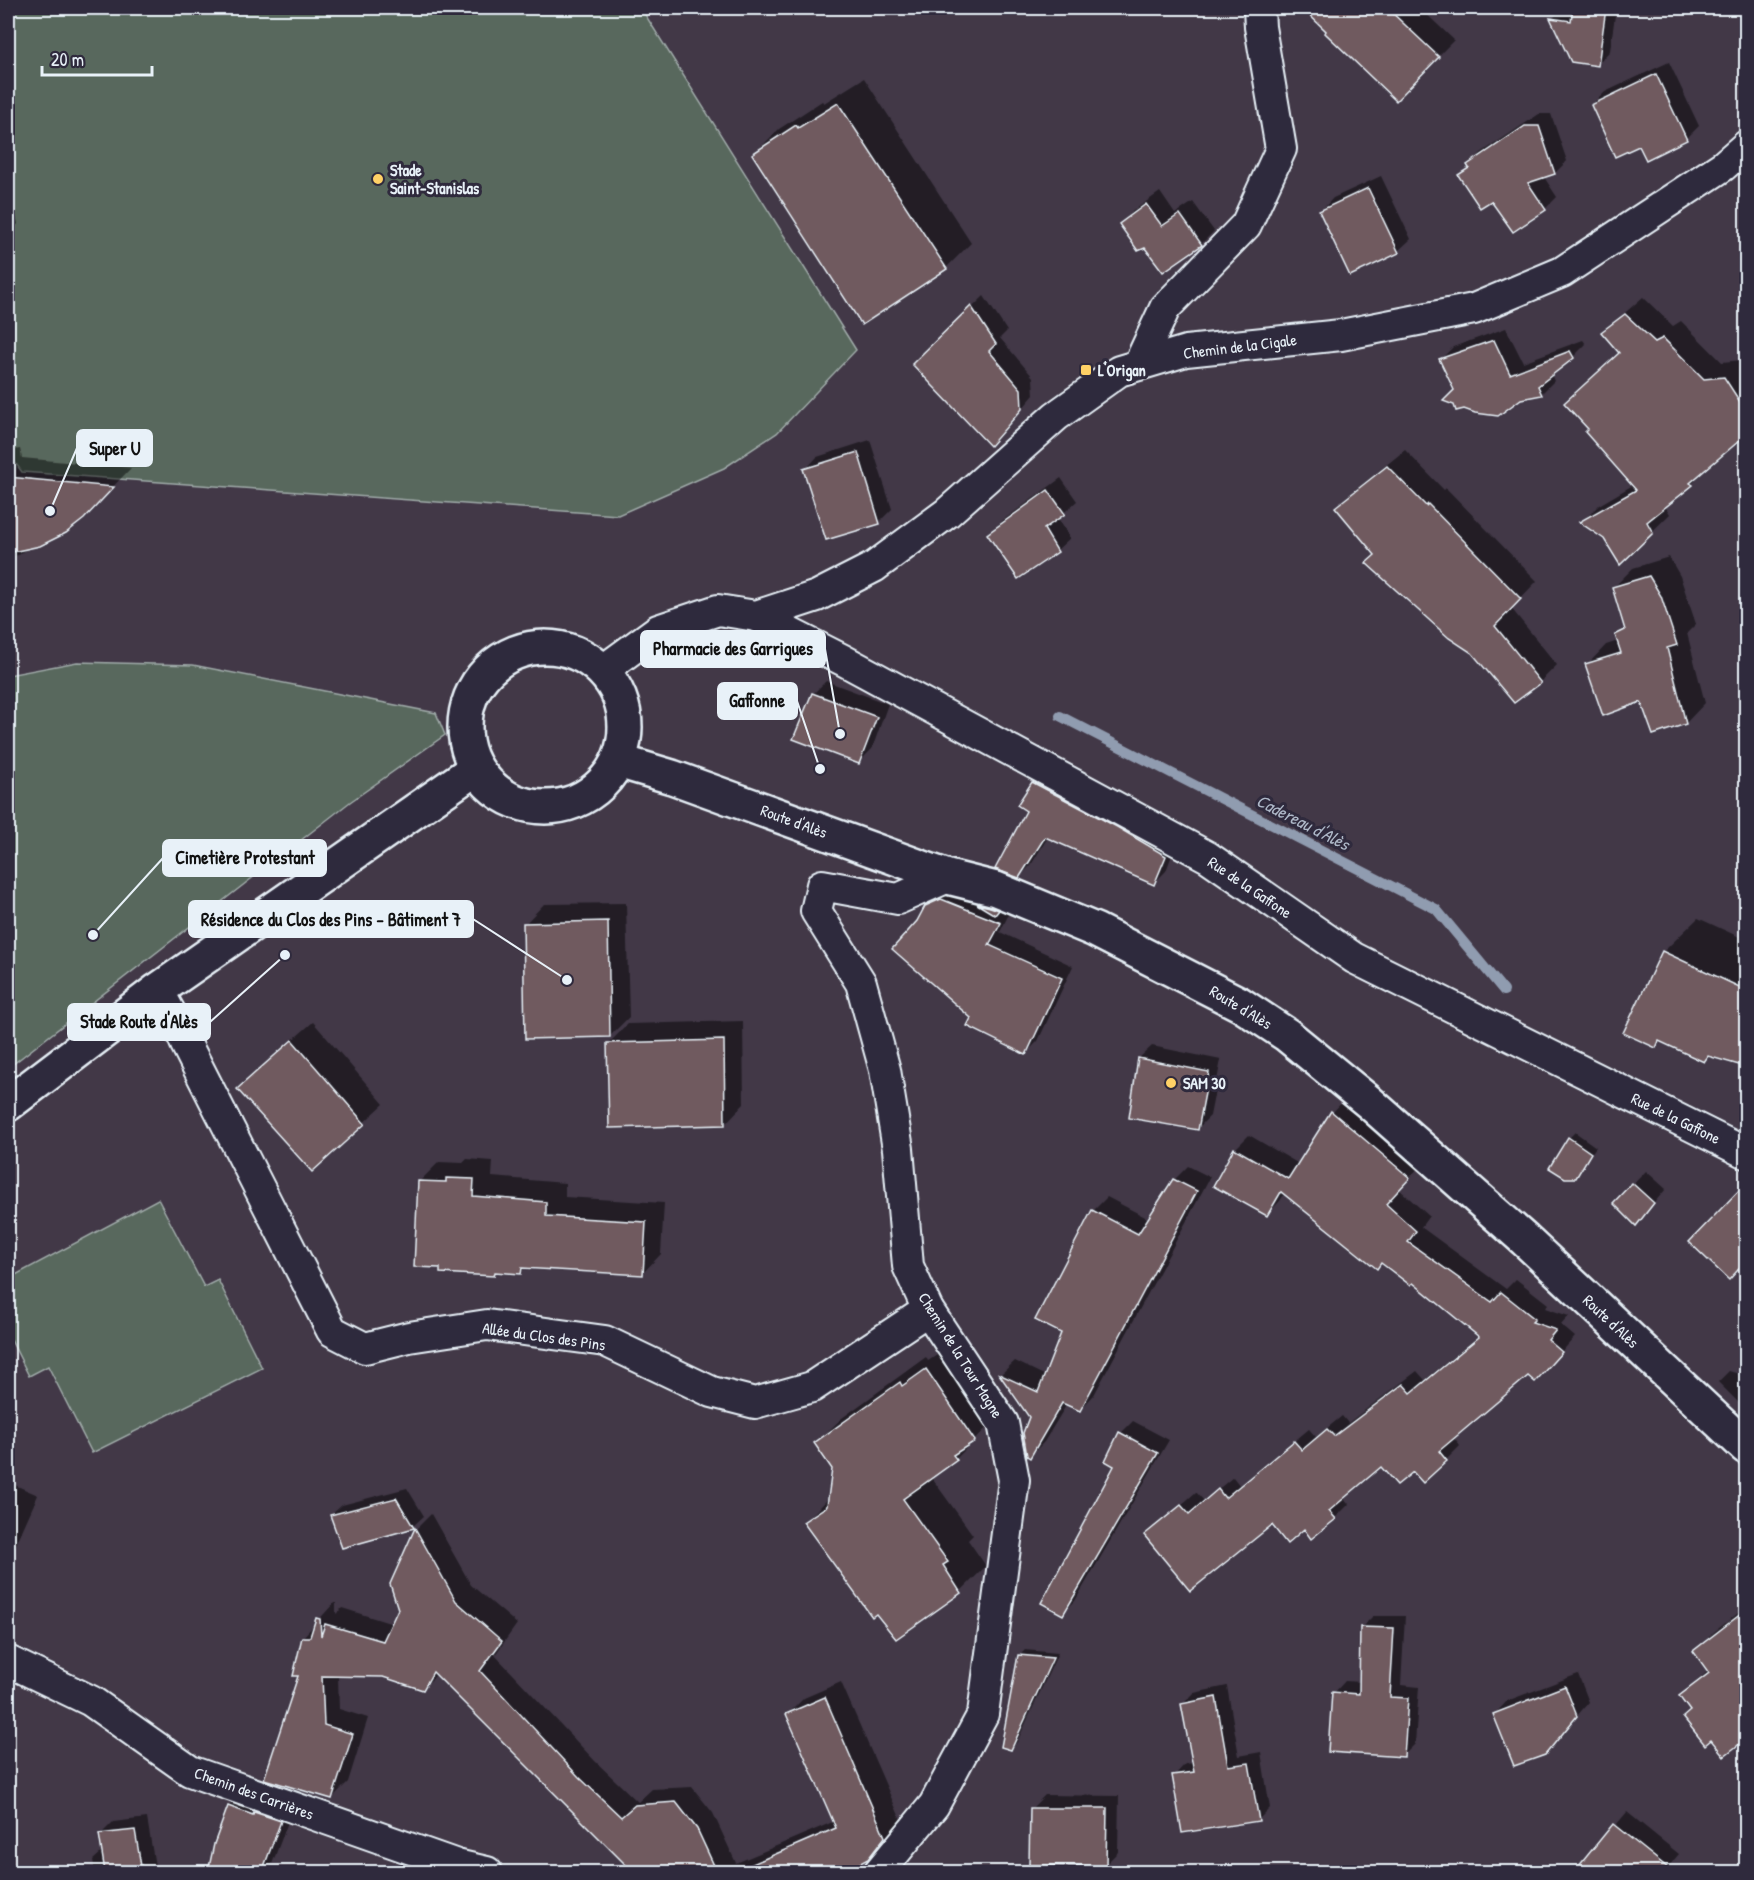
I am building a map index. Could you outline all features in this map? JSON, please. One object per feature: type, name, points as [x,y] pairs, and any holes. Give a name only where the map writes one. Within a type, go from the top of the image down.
[{"type":"main road","points":[[544,646],[566,649],[586,657],[602,671],[617,690],[624,713],[625,738],[618,761],[605,782],[585,798],[562,807],[536,808],[512,802],[491,788],[475,769],[466,747],[464,723],[468,700],[479,679],[496,662],[519,651],[544,646]]},
{"type":"main road","name":"Route d'Alès","points":[[618,761],[672,777],[948,877],[996,889],[1095,930],[1240,1004],[1287,1035],[1369,1102],[1525,1240],[1746,1447]]},
{"type":"main road","points":[[8,1104],[158,990],[475,769]]},
{"type":"street","points":[[1139,364],[1165,308],[1246,225],[1281,149],[1260,27],[1259,8]]},
{"type":"street","name":"Chemin de la Cigale","points":[[602,671],[658,630],[718,610],[756,616],[817,596],[874,567],[947,513],[1056,416],[1119,371],[1186,351],[1341,335],[1474,309],[1562,272],[1723,166],[1746,146]]},
{"type":"street","name":"Rue de la Gaffone","points":[[756,616],[843,660],[1208,857],[1354,958],[1746,1153]]},
{"type":"street","name":"Chemin de la Tour Magne","points":[[879,1872],[934,1805],[983,1714],[1014,1480],[1004,1423],[928,1310],[908,1266],[898,1149],[885,1070],[861,983],[816,911],[822,885],[898,899],[948,877]]},
{"type":"street","name":"Allée du Clos des Pins","points":[[158,990],[182,1033],[332,1331],[365,1348],[409,1337],[487,1325],[605,1341],[712,1392],[755,1402],[812,1387],[928,1310]]},
{"type":"street","name":"Chemin des Carrières","points":[[8,1661],[91,1701],[190,1771],[457,1865],[486,1872]]},
{"type":"green space","name":"Stade Saint-Stanislas","points":[[8,8],[641,8],[856,350],[777,433],[724,468],[618,515],[22,472],[8,453]]},
{"type":"green space","points":[[77,662],[193,665],[436,713],[445,735],[350,802],[8,1068],[8,675]]},
{"type":"green space","points":[[158,1199],[204,1287],[218,1280],[262,1368],[92,1453],[48,1366],[29,1376],[8,1334],[8,1279]]},
{"type":"building","points":[[1302,8],[1387,8],[1439,57],[1396,101]]},
{"type":"building","points":[[1573,8],[1606,8],[1598,66],[1571,62],[1550,18],[1571,21]]},
{"type":"building","points":[[1656,74],[1687,140],[1646,160],[1639,146],[1615,157],[1591,105]]},
{"type":"building","points":[[838,103],[947,269],[862,325],[752,154],[796,125],[798,128]]},
{"type":"building","points":[[1525,126],[1539,126],[1555,174],[1528,183],[1546,210],[1513,232],[1491,201],[1480,208],[1458,175],[1469,168],[1467,165]]},
{"type":"building","points":[[1368,188],[1399,253],[1350,276],[1319,211]]},
{"type":"building","points":[[1146,204],[1162,226],[1180,214],[1202,245],[1163,272],[1145,248],[1138,251],[1119,224]]},
{"type":"building","points":[[971,306],[996,344],[989,351],[1021,389],[1022,409],[990,446],[912,364]]},
{"type":"building","points":[[1625,314],[1655,342],[1663,338],[1704,379],[1724,377],[1746,411],[1746,435],[1690,483],[1693,485],[1647,522],[1653,533],[1620,565],[1604,539],[1579,522],[1636,490],[1585,432],[1588,429],[1564,403],[1619,353],[1601,332]]},
{"type":"building","points":[[1494,340],[1510,374],[1570,351],[1574,358],[1538,386],[1542,395],[1521,399],[1498,416],[1464,409],[1456,411],[1454,405],[1443,401],[1454,390],[1439,359]]},
{"type":"building","points":[[858,452],[880,524],[826,540],[803,469]]},
{"type":"building","points":[[1387,466],[1426,506],[1428,504],[1521,599],[1495,626],[1541,683],[1514,703],[1472,653],[1449,638],[1366,563],[1375,555],[1335,507]]},
{"type":"building","points":[[8,477],[114,487],[84,519],[66,533],[40,546],[8,553]]},
{"type":"building","points":[[1048,490],[1065,514],[1044,529],[1058,552],[1018,579],[987,534]]},
{"type":"building","points":[[1649,576],[1661,596],[1677,645],[1667,648],[1686,724],[1653,735],[1641,702],[1603,716],[1585,664],[1621,653],[1615,635],[1625,630],[1612,587]]},
{"type":"building","points":[[812,693],[877,717],[859,764],[793,739]]},
{"type":"building","points":[[1032,782],[1166,856],[1154,885],[1045,837],[1019,878],[995,869],[1026,811],[1017,805]]},
{"type":"building","points":[[941,899],[1001,923],[989,945],[1062,978],[1026,1055],[967,1026],[971,1018],[892,949],[917,921],[925,906]]},
{"type":"building","points":[[977,904],[990,907],[999,910],[995,915]]},
{"type":"building","points":[[608,921],[610,1037],[525,1039],[523,923]]},
{"type":"building","points":[[1662,951],[1746,990],[1746,1067],[1708,1056],[1704,1062],[1659,1041],[1656,1048],[1623,1033]]},
{"type":"building","points":[[292,1040],[365,1124],[312,1172],[237,1089]]},
{"type":"building","points":[[724,1040],[725,1125],[609,1128],[607,1043]]},
{"type":"building","name":"SAM 30","points":[[1138,1058],[1209,1072],[1198,1130],[1129,1118]]},
{"type":"building","points":[[1331,1111],[1410,1178],[1386,1204],[1416,1231],[1408,1242],[1492,1302],[1501,1292],[1535,1319],[1532,1322],[1556,1330],[1548,1340],[1562,1352],[1535,1382],[1528,1376],[1439,1451],[1447,1461],[1423,1483],[1413,1472],[1397,1485],[1381,1467],[1329,1511],[1336,1519],[1311,1539],[1304,1529],[1287,1544],[1272,1525],[1190,1591],[1144,1535],[1181,1505],[1189,1514],[1218,1489],[1225,1498],[1294,1441],[1302,1450],[1327,1429],[1334,1436],[1403,1384],[1411,1393],[1479,1337],[1413,1283],[1410,1285],[1381,1263],[1377,1269],[1281,1192],[1267,1216],[1213,1186],[1234,1148],[1288,1179]]},
{"type":"building","points":[[1568,1137],[1591,1153],[1576,1178],[1565,1178],[1549,1168]]},
{"type":"building","points":[[446,1178],[474,1179],[473,1196],[546,1202],[546,1216],[646,1222],[643,1275],[522,1268],[521,1274],[495,1272],[494,1276],[440,1273],[440,1268],[414,1267],[418,1181],[446,1182]]},
{"type":"building","points":[[1173,1179],[1197,1191],[1080,1411],[1062,1403],[1030,1458],[1027,1456],[1023,1433],[1029,1417],[999,1374],[1038,1392],[1061,1333],[1035,1320],[1092,1210],[1138,1234]]},
{"type":"building","points":[[1632,1183],[1654,1203],[1636,1226],[1613,1203]]},
{"type":"building","points":[[1746,1183],[1746,1261],[1729,1280],[1689,1242]]},
{"type":"building","points":[[926,1369],[975,1441],[953,1455],[957,1460],[903,1499],[948,1562],[943,1565],[961,1593],[896,1639],[876,1614],[872,1617],[803,1522],[827,1506],[832,1469],[814,1443],[900,1382],[902,1386]]},
{"type":"building","points":[[1119,1432],[1158,1453],[1063,1615],[1041,1603],[1114,1466],[1105,1461]]},
{"type":"building","points":[[396,1498],[414,1528],[342,1548],[330,1515]]},
{"type":"building","points":[[415,1528],[456,1601],[502,1641],[480,1671],[579,1777],[621,1817],[635,1805],[676,1802],[697,1829],[717,1872],[633,1872],[433,1672],[423,1690],[383,1677],[322,1676],[324,1725],[353,1734],[332,1799],[264,1779],[298,1676],[293,1676],[302,1637],[310,1637],[316,1618],[320,1619],[321,1636],[325,1624],[383,1641],[398,1609],[390,1584]]},
{"type":"building","points":[[1746,1610],[1746,1739],[1724,1756],[1711,1740],[1705,1745],[1683,1717],[1690,1711],[1679,1696],[1709,1673],[1693,1651]]},
{"type":"building","points":[[1360,1627],[1394,1628],[1390,1697],[1408,1698],[1404,1757],[1328,1752],[1332,1692],[1359,1694]]},
{"type":"building","points":[[1018,1655],[1053,1658],[1011,1750],[1001,1747]]},
{"type":"building","points":[[1565,1686],[1577,1716],[1545,1755],[1514,1766],[1493,1714]]},
{"type":"building","points":[[825,1697],[885,1837],[868,1859],[844,1872],[734,1872],[836,1828],[786,1714]]},
{"type":"building","points":[[1216,1697],[1228,1766],[1249,1763],[1259,1821],[1182,1833],[1172,1775],[1194,1772],[1181,1704]]},
{"type":"building","points":[[228,1806],[253,1815],[254,1812],[281,1821],[262,1872],[208,1872],[214,1844]]},
{"type":"building","points":[[1030,1808],[1107,1808],[1106,1866],[1029,1865]]},
{"type":"building","points":[[1613,1824],[1673,1872],[1574,1872]]},
{"type":"building","points":[[135,1830],[142,1872],[105,1872],[99,1834]]},
{"type":"waterway","name":"Cadereau d'Alès","points":[[1060,716],[1436,909],[1504,991]]},
{"type":"place","name":"Stade Saint-Stanislas","points":[[378,179]]},
{"type":"place","name":"L'Origan","points":[[1086,370]]},
{"type":"place","name":"Super U","points":[[50,511]]},
{"type":"place","name":"Pharmacie des Garrigues","points":[[840,734]]},
{"type":"place","name":"Gaffonne","points":[[820,769]]},
{"type":"place","name":"Cimetière Protestant","points":[[93,935]]},
{"type":"place","name":"Stade Route d'Alès","points":[[285,955]]},
{"type":"place","name":"Résidence du Clos des Pins - Bâtiment 7","points":[[567,980]]},
{"type":"place","name":"SAM 30","points":[[1171,1083]]}]
